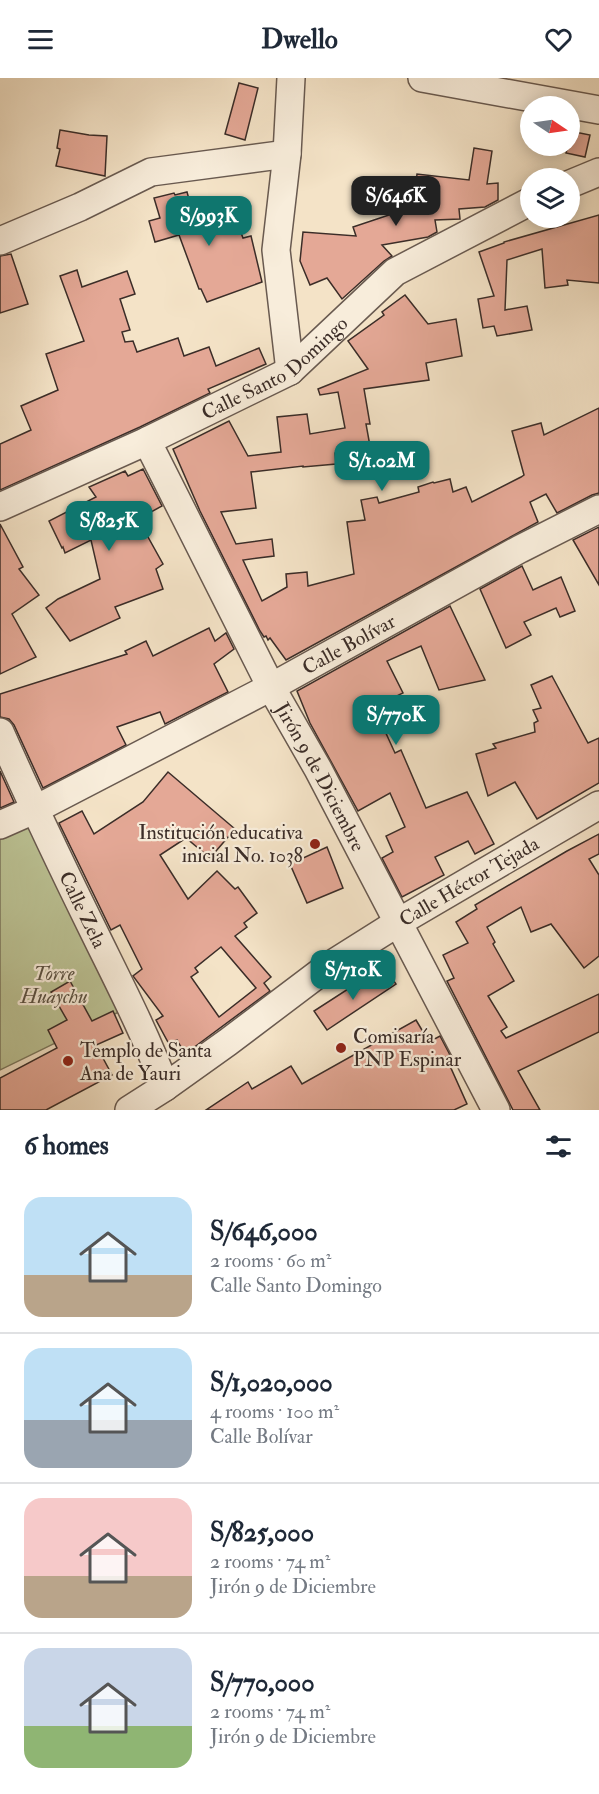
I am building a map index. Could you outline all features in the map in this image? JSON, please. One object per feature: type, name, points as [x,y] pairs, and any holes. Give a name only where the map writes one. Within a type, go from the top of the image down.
[{"type":"street","points":[[290,371],[276,250],[287,154],[291,78]]},
{"type":"street","points":[[422,78],[599,110]]},
{"type":"street","points":[[0,241],[80,207],[152,172],[287,154]]},
{"type":"street","points":[[580,180],[599,172]]},
{"type":"street","name":"Calle Santo Domingo","points":[[0,507],[147,441],[290,371],[395,272],[520,207]]},
{"type":"street","name":"Jirón 9 de Diciembre","points":[[147,441],[271,687],[318,769],[496,1110]]},
{"type":"street","name":"Calle Bolívar","points":[[0,825],[34,810],[271,687],[520,549],[599,509]]},
{"type":"street","name":"Calle Zela","points":[[0,732],[34,810],[155,1060],[165,1087]]},
{"type":"street","name":"Calle Héctor Tejada","points":[[139,1107],[326,969],[399,922],[599,805]]},
{"type":"green space","name":"Torre Huaychu","points":[[30,819],[125,1009],[0,1070],[0,833]]},
{"type":"building","points":[[239,83],[258,88],[245,140],[225,134]]},
{"type":"building","points":[[60,130],[107,136],[105,176],[56,166],[60,149],[57,148]]},
{"type":"building","points":[[580,133],[590,135],[585,157],[580,156]]},
{"type":"building","points":[[474,148],[492,151],[487,184],[498,183],[498,200],[485,207],[459,209],[460,219],[435,220],[437,232],[428,237],[382,245],[392,256],[342,299],[327,278],[310,285],[300,261],[303,232],[356,236],[353,227],[413,207],[417,174],[469,180]]},
{"type":"building","points":[[187,192],[196,225],[233,211],[243,238],[251,236],[262,282],[207,302],[199,289],[179,235],[155,242],[149,221],[160,218],[154,198]]},
{"type":"building","points":[[599,215],[599,283],[567,280],[568,285],[545,288],[542,249],[507,260],[505,310],[527,306],[532,330],[497,336],[494,326],[483,328],[478,299],[494,296],[479,252],[504,242],[553,228],[580,228],[580,220]]},
{"type":"building","points":[[11,254],[28,304],[0,313],[0,256]]},
{"type":"building","points":[[77,270],[82,287],[127,271],[135,294],[120,299],[130,330],[122,332],[125,342],[133,341],[137,352],[178,338],[184,356],[209,347],[216,366],[259,348],[266,364],[208,389],[210,393],[140,427],[0,490],[0,444],[31,430],[21,406],[58,390],[46,354],[84,341],[60,276]]},
{"type":"building","points":[[405,295],[428,324],[456,319],[462,356],[426,363],[429,380],[364,389],[370,424],[366,424],[370,446],[335,453],[336,464],[251,472],[256,508],[221,512],[236,544],[272,539],[274,556],[243,560],[262,601],[287,587],[286,574],[307,572],[308,586],[354,574],[347,522],[365,520],[361,500],[377,497],[379,503],[419,492],[418,487],[450,479],[453,492],[466,487],[472,502],[524,475],[512,431],[541,423],[544,435],[599,408],[599,493],[557,513],[546,494],[530,502],[538,522],[286,660],[270,638],[268,640],[260,631],[200,511],[173,449],[229,421],[248,456],[281,452],[277,417],[307,414],[310,434],[345,428],[338,392],[320,395],[318,389],[368,369],[348,341],[384,315],[382,312]]},
{"type":"building","points":[[143,469],[162,506],[138,519],[163,564],[156,569],[163,589],[115,607],[120,618],[70,641],[46,608],[58,599],[100,579],[91,540],[65,553],[49,521],[96,497],[89,487],[125,471],[128,476]]},
{"type":"building","points":[[0,524],[23,567],[19,569],[39,595],[12,614],[36,657],[0,674]]},
{"type":"building","points":[[599,527],[599,585],[573,540]]},
{"type":"building","points":[[522,566],[533,590],[561,577],[575,611],[560,617],[556,608],[524,622],[531,635],[506,648],[480,589]]},
{"type":"building","points":[[450,606],[485,680],[439,690],[421,646],[387,661],[403,693],[374,707],[395,753],[401,750],[426,808],[467,792],[494,844],[475,854],[468,841],[435,857],[444,875],[402,897],[382,858],[393,852],[386,836],[405,827],[390,793],[358,811],[310,723],[297,691]]},
{"type":"building","points":[[209,628],[215,641],[226,633],[234,649],[214,664],[228,692],[165,724],[160,712],[117,727],[126,745],[43,788],[14,725],[9,719],[0,717],[0,694],[127,654],[125,651],[146,641],[153,656]]},
{"type":"building","points":[[552,676],[588,743],[599,738],[599,783],[537,819],[515,782],[488,796],[476,754],[496,748],[493,744],[535,732],[534,723],[538,721],[533,710],[541,708],[531,685]]},
{"type":"building","points":[[0,771],[14,802],[0,808]]},
{"type":"building","points":[[168,772],[235,829],[210,858],[186,838],[160,855],[188,899],[217,871],[235,889],[238,887],[257,913],[244,923],[247,927],[235,936],[271,977],[264,983],[270,991],[185,1054],[177,1040],[169,1044],[156,1020],[163,1016],[133,976],[142,969],[120,925],[111,930],[59,823],[82,811],[94,834],[143,802]],"holes":[[[221,947],[256,988],[219,1017],[191,977],[198,972],[195,968]]]},
{"type":"building","points":[[599,834],[599,854],[589,859],[599,875],[599,956],[584,968],[551,924],[531,932],[521,907],[487,927],[495,942],[493,944],[514,981],[488,996],[507,1027],[501,1031],[506,1038],[599,994],[599,1032],[518,1071],[540,1110],[513,1110],[447,981],[454,978],[443,955],[468,943],[456,922],[477,909],[475,905]]},
{"type":"building","points":[[327,847],[343,888],[307,903],[290,864]]},
{"type":"building","points":[[386,970],[396,984],[327,1030],[314,1011],[348,989],[352,994]]},
{"type":"building","name":"Templo de Santa Ana de Yauri","points":[[70,981],[92,1021],[113,1011],[123,1033],[96,1045],[112,1075],[46,1110],[0,1110],[0,1078],[57,1048],[48,1030],[67,1020],[51,992]]},
{"type":"building","points":[[416,1020],[429,1042],[440,1036],[450,1055],[446,1057],[467,1104],[454,1110],[206,1110],[248,1082],[252,1089],[291,1066],[302,1084]]},
{"type":"place","name":"Institución educativa inicial No. 1038","points":[[315,844]]},
{"type":"place","name":"Comisaría PNP Espinar","points":[[341,1048]]},
{"type":"place","name":"Templo de Santa Ana de Yauri","points":[[68,1061]]}]
